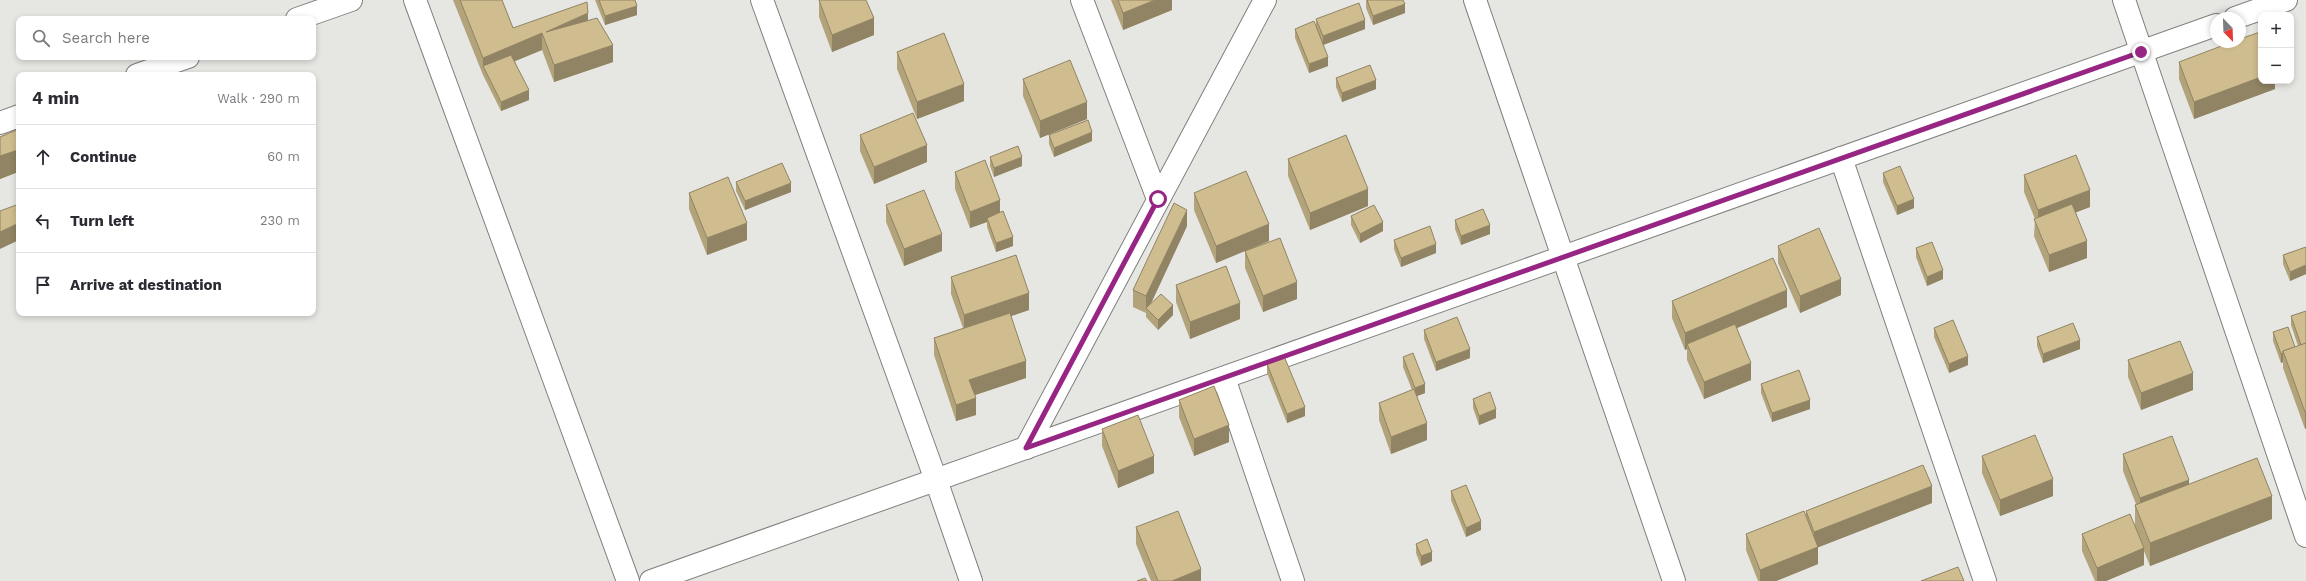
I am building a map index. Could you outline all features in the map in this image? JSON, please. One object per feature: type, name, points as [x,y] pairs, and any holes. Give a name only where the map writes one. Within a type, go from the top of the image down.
[{"type":"street","points":[[306,16],[351,0]]},
{"type":"street","points":[[415,0],[628,581]]},
{"type":"street","points":[[762,0],[936,480],[971,581]]},
{"type":"street","points":[[1082,0],[1158,199]]},
{"type":"street","points":[[1026,448],[1265,0]]},
{"type":"street","points":[[1475,0],[1674,581]]},
{"type":"street","points":[[2124,0],[2306,536]]},
{"type":"street","points":[[2246,14],[2286,0]]},
{"type":"street","points":[[650,581],[2210,27]]},
{"type":"street","points":[[146,72],[180,60]]},
{"type":"street","points":[[0,123],[16,117]]},
{"type":"street","points":[[1841,158],[1985,581]]},
{"type":"street","points":[[1224,378],[1293,581]]},
{"type":"building","points":[[460,0],[502,0],[513,28],[587,2],[588,13],[546,32],[597,18],[613,45],[554,65],[542,33],[483,58]]},
{"type":"building","points":[[599,0],[635,0],[637,6],[605,16]]},
{"type":"building","points":[[819,0],[866,0],[874,18],[832,35]]},
{"type":"building","points":[[1118,0],[1155,0],[1123,13]]},
{"type":"building","points":[[1367,0],[1403,0],[1405,4],[1373,16]]},
{"type":"building","points":[[1359,3],[1365,20],[1323,36],[1316,19]]},
{"type":"building","points":[[1314,21],[1328,57],[1309,64],[1295,29]]},
{"type":"building","points":[[944,33],[964,84],[917,102],[897,52]]},
{"type":"building","points":[[2258,33],[2258,78],[2194,102],[2179,62],[2216,48],[2246,48],[2246,37]]},
{"type":"building","points":[[511,55],[529,90],[501,102],[483,66]]},
{"type":"building","points":[[1070,60],[1087,102],[1040,121],[1023,79]]},
{"type":"building","points":[[1370,65],[1376,80],[1342,93],[1336,78]]},
{"type":"building","points":[[913,113],[927,145],[874,167],[860,135]]},
{"type":"building","points":[[1088,120],[1092,132],[1054,148],[1049,135]]},
{"type":"building","points":[[16,130],[16,151],[0,156],[0,137]]},
{"type":"building","points":[[1346,135],[1368,189],[1310,213],[1288,159]]},
{"type":"building","points":[[1018,146],[1022,157],[994,168],[990,157]]},
{"type":"building","points":[[2076,155],[2090,190],[2038,210],[2024,175]]},
{"type":"building","points":[[985,160],[1000,200],[970,212],[955,172]]},
{"type":"building","points":[[782,163],[791,183],[745,201],[736,182]]},
{"type":"building","points":[[1900,166],[1914,199],[1897,206],[1883,173]]},
{"type":"building","points":[[1246,171],[1269,224],[1216,246],[1194,193]]},
{"type":"building","points":[[728,177],[747,223],[707,238],[689,193]]},
{"type":"building","points":[[924,190],[942,234],[904,249],[886,205]]},
{"type":"building","points":[[1174,203],[1187,210],[1146,296],[1133,290]]},
{"type":"building","points":[[2072,204],[2087,241],[2049,255],[2034,219]]},
{"type":"building","points":[[16,205],[16,224],[0,232],[0,211]]},
{"type":"building","points":[[1374,205],[1383,222],[1360,234],[1351,216]]},
{"type":"building","points":[[1483,209],[1490,225],[1461,236],[1455,220]]},
{"type":"building","points":[[1003,211],[1013,237],[996,243],[987,218]]},
{"type":"building","points":[[1430,226],[1436,244],[1401,258],[1394,240]]},
{"type":"building","points":[[1819,228],[1841,279],[1800,296],[1778,246]]},
{"type":"building","points":[[1280,238],[1297,282],[1263,296],[1245,251]]},
{"type":"building","points":[[1932,242],[1943,270],[1927,277],[1916,248]]},
{"type":"building","points":[[2306,247],[2306,265],[2290,272],[2283,255]]},
{"type":"building","points":[[1016,255],[1029,293],[964,315],[951,277]]},
{"type":"building","points":[[1773,258],[1787,290],[1685,333],[1672,301]]},
{"type":"building","points":[[1226,266],[1240,303],[1190,322],[1176,285]]},
{"type":"building","points":[[1161,294],[1173,305],[1158,320],[1146,308]]},
{"type":"building","points":[[2306,311],[2306,343],[2301,345],[2291,316]]},
{"type":"building","points":[[1010,313],[1026,361],[969,380],[976,398],[956,405],[934,338]]},
{"type":"building","points":[[1457,317],[1470,349],[1436,362],[1424,330]]},
{"type":"building","points":[[1953,320],[1968,356],[1949,364],[1934,328]]},
{"type":"building","points":[[2073,323],[2080,340],[2043,354],[2037,337]]},
{"type":"building","points":[[1735,324],[1751,363],[1704,382],[1687,344]]},
{"type":"building","points":[[2288,327],[2295,347],[2283,351],[2281,354],[2273,332]]},
{"type":"building","points":[[2180,341],[2193,373],[2141,393],[2128,360]]},
{"type":"building","points":[[2306,343],[2306,412],[2305,412],[2283,351]]},
{"type":"building","points":[[1413,353],[1425,384],[1415,388],[1403,357]]},
{"type":"building","points":[[1284,356],[1305,407],[1287,414],[1267,364]]},
{"type":"building","points":[[1799,370],[1810,400],[1772,413],[1761,384]]},
{"type":"building","points":[[1214,386],[1229,425],[1194,439],[1179,400]]},
{"type":"building","points":[[1414,389],[1427,423],[1391,437],[1379,403]]},
{"type":"building","points":[[1490,392],[1496,409],[1479,416],[1473,399]]},
{"type":"building","points":[[1138,415],[1154,456],[1118,471],[1102,429]]},
{"type":"building","points":[[2035,435],[2053,479],[2000,500],[1982,456]]},
{"type":"building","points":[[2172,436],[2189,480],[2140,498],[2123,454]]},
{"type":"building","points":[[2257,458],[2272,496],[2150,543],[2135,505]]},
{"type":"building","points":[[1923,465],[1932,486],[1814,532],[1806,511]]},
{"type":"building","points":[[1466,485],[1481,521],[1466,528],[1451,491]]},
{"type":"building","points":[[1178,511],[1201,569],[1172,581],[1158,581],[1136,527]]},
{"type":"building","points":[[1804,511],[1818,547],[1760,570],[1746,534]]},
{"type":"building","points":[[2130,514],[2144,548],[2097,568],[2082,534]]},
{"type":"building","points":[[1427,539],[1432,552],[1421,556],[1416,544]]},
{"type":"building","points":[[1958,567],[1964,581],[1921,581]]},
{"type":"building","points":[[1145,578],[1147,581],[1137,581]]},
{"type":"route","points":[[1158,199],[1026,448],[2141,52]]}]
